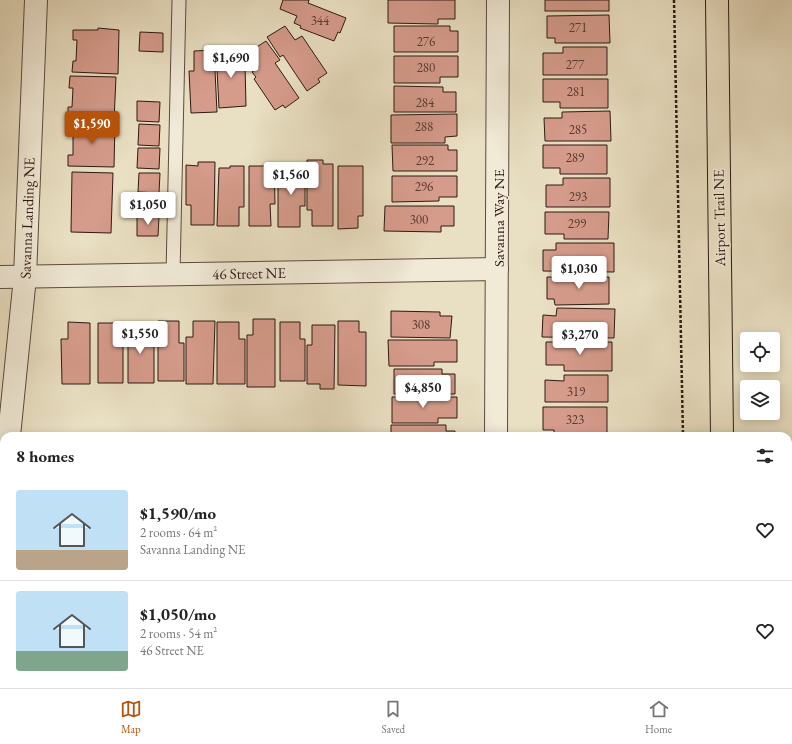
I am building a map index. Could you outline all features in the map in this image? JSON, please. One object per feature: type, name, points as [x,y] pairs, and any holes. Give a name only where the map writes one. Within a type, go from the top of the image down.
[{"type":"main road","name":"Airport Trail NE","points":[[717,0],[722,432]]},
{"type":"street","name":"Savanna Landing NE","points":[[9,432],[25,277],[36,0]]},
{"type":"street","name":"Savanna Way NE","points":[[496,432],[498,0]]},
{"type":"street","name":"46 Street NE","points":[[0,277],[497,270]]},
{"type":"lane","points":[[173,274],[179,0]]},
{"type":"path","points":[[674,0],[683,432]]},
{"type":"building","points":[[283,0],[309,0],[308,3],[346,18],[340,33],[338,32],[334,41],[300,28],[301,26],[294,23],[297,16],[280,9]]},
{"type":"building","points":[[388,0],[455,0],[455,19],[438,19],[438,24],[388,23]]},
{"type":"building","points":[[545,0],[609,0],[609,11],[545,11]]},
{"type":"building","points":[[609,15],[610,43],[555,43],[555,38],[547,38],[547,16]]},
{"type":"building","points":[[285,26],[295,40],[302,36],[327,73],[318,79],[320,82],[307,91],[283,55],[280,57],[267,37]]},
{"type":"building","points":[[394,26],[450,26],[450,31],[458,31],[458,52],[394,52]]},
{"type":"building","points":[[98,28],[119,30],[118,74],[72,72],[73,61],[76,61],[77,40],[73,40],[73,30],[98,30]]},
{"type":"building","points":[[140,32],[163,33],[163,52],[139,51]]},
{"type":"building","points":[[266,41],[280,60],[275,63],[299,98],[285,108],[283,105],[275,110],[254,79],[256,77],[252,72],[259,67],[249,52]]},
{"type":"building","points":[[563,47],[607,47],[607,75],[543,75],[543,53],[563,53]]},
{"type":"building","points":[[214,50],[217,112],[191,113],[189,71],[194,71],[194,51]]},
{"type":"building","points":[[216,50],[239,50],[239,66],[245,66],[246,106],[219,108]]},
{"type":"building","points":[[394,56],[458,56],[458,77],[440,77],[440,83],[394,83]]},
{"type":"building","points":[[70,76],[116,77],[114,121],[68,119],[68,107],[72,107],[73,88],[69,88]]},
{"type":"building","points":[[543,79],[608,79],[608,108],[560,108],[560,102],[543,102]]},
{"type":"building","points":[[394,86],[443,87],[443,92],[456,92],[456,112],[394,112]]},
{"type":"building","points":[[137,101],[160,102],[159,122],[137,121]]},
{"type":"building","points":[[610,111],[611,141],[545,141],[544,118],[562,118],[562,112]]},
{"type":"building","points":[[457,114],[457,136],[445,137],[445,143],[391,143],[391,115]]},
{"type":"building","points":[[69,123],[115,124],[114,167],[68,166],[68,155],[73,155],[73,134],[68,134]]},
{"type":"building","points":[[139,124],[160,125],[159,146],[138,145]]},
{"type":"building","points":[[392,145],[448,145],[448,150],[457,150],[457,171],[393,171]]},
{"type":"building","points":[[543,145],[607,145],[607,174],[560,174],[560,168],[543,168]]},
{"type":"building","points":[[138,148],[160,148],[159,169],[137,168]]},
{"type":"building","points":[[307,160],[323,160],[323,164],[333,164],[333,226],[312,226],[312,210],[307,210]]},
{"type":"building","points":[[198,162],[215,162],[214,225],[191,225],[191,205],[186,205],[186,165],[198,166]]},
{"type":"building","points":[[230,166],[244,166],[244,207],[239,207],[239,226],[217,226],[219,168],[230,168]]},
{"type":"building","points":[[249,166],[274,166],[275,204],[270,204],[271,226],[249,226]]},
{"type":"building","points":[[338,166],[363,166],[363,216],[358,216],[358,228],[338,229]]},
{"type":"building","points":[[278,168],[305,168],[305,206],[300,206],[300,227],[278,227]]},
{"type":"building","points":[[72,172],[113,173],[111,233],[71,232]]},
{"type":"building","points":[[139,173],[160,173],[159,193],[138,192]]},
{"type":"building","points":[[392,176],[457,176],[457,197],[439,197],[439,201],[392,202]]},
{"type":"building","points":[[563,178],[610,178],[610,207],[546,207],[546,185],[563,185]]},
{"type":"building","points":[[137,195],[159,195],[159,214],[137,213]]},
{"type":"building","points":[[385,206],[454,206],[454,226],[441,226],[441,232],[384,231]]},
{"type":"building","points":[[545,212],[609,212],[608,239],[564,239],[564,234],[545,234]]},
{"type":"building","points":[[137,216],[159,217],[158,236],[137,236]]},
{"type":"building","points":[[556,243],[614,243],[614,272],[543,271],[543,250],[556,250]]},
{"type":"building","points":[[547,277],[609,277],[609,304],[555,305],[554,299],[547,299]]},
{"type":"building","points":[[557,308],[615,309],[614,338],[542,337],[543,315],[556,316]]},
{"type":"building","points":[[391,311],[440,312],[440,316],[452,316],[450,338],[391,337]]},
{"type":"building","points":[[253,319],[275,319],[275,387],[247,387],[247,335],[253,335]]},
{"type":"building","points":[[158,321],[179,321],[179,343],[184,343],[184,381],[158,381]]},
{"type":"building","points":[[193,321],[215,321],[213,384],[186,384],[186,337],[193,337]]},
{"type":"building","points":[[338,321],[359,321],[359,332],[366,332],[366,386],[338,385]]},
{"type":"building","points":[[68,322],[90,323],[90,384],[62,384],[61,339],[68,339]]},
{"type":"building","points":[[217,322],[239,322],[239,339],[245,339],[245,384],[217,384]]},
{"type":"building","points":[[280,322],[300,322],[300,339],[305,339],[305,381],[280,381]]},
{"type":"building","points":[[98,323],[118,323],[118,344],[123,344],[123,383],[98,383]]},
{"type":"building","points":[[128,325],[149,325],[149,344],[154,344],[154,383],[128,383]]},
{"type":"building","points":[[312,325],[335,325],[334,389],[320,389],[320,384],[307,384],[307,345],[312,345]]},
{"type":"building","points":[[388,340],[457,340],[457,362],[434,362],[434,366],[389,366]]},
{"type":"building","points":[[546,342],[612,342],[612,371],[564,371],[564,365],[546,365]]},
{"type":"building","points":[[394,369],[442,369],[442,374],[455,374],[455,394],[394,394]]},
{"type":"building","points":[[564,375],[608,375],[608,402],[545,402],[545,380],[564,381]]},
{"type":"building","points":[[392,397],[457,397],[457,418],[438,418],[438,423],[392,423]]},
{"type":"building","points":[[543,407],[607,407],[607,432],[554,432],[554,430],[543,430]]},
{"type":"building","points":[[391,425],[446,425],[446,431],[455,431],[455,432],[391,432]]}]
